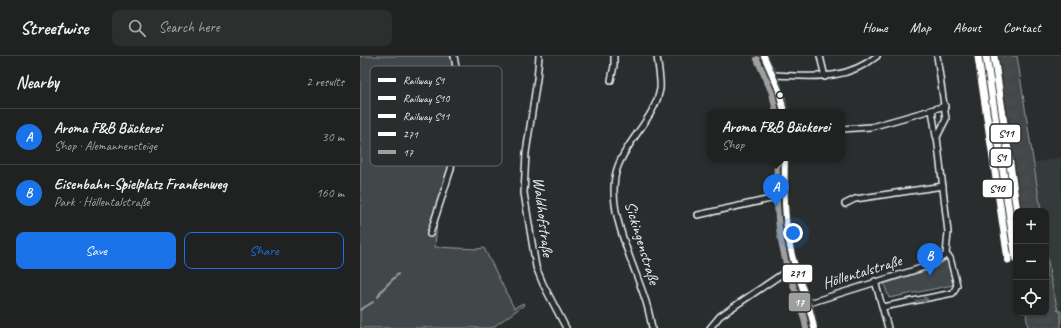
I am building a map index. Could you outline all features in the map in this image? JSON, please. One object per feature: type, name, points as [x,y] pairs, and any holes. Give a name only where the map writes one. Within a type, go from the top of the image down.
[{"type":"street","points":[[454,56],[456,66]]},
{"type":"street","name":"Waldhofstraße","points":[[539,56],[526,153],[524,193],[536,267],[543,284],[566,328]]},
{"type":"street","points":[[611,80],[614,66],[614,56]]},
{"type":"street","name":"Sickingenstraße","points":[[652,328],[645,298],[622,230],[616,208],[614,189],[617,170],[625,150],[654,107],[660,89],[657,56]]},
{"type":"street","points":[[764,56],[782,98],[784,109]]},
{"type":"street","points":[[820,56],[825,77]]},
{"type":"street","points":[[773,75],[825,77],[850,72],[860,68],[877,56]]},
{"type":"street","points":[[936,137],[946,119],[938,56]]},
{"type":"street","points":[[845,129],[871,127],[945,106]]},
{"type":"street","points":[[884,307],[954,293],[957,285],[948,256],[948,232],[943,186],[932,110]]},
{"type":"street","points":[[785,161],[784,196],[788,233],[795,268],[809,303],[814,328]]},
{"type":"street","points":[[430,234],[451,166]]},
{"type":"street","points":[[845,204],[855,199],[943,186]]},
{"type":"street","points":[[698,215],[784,196]]},
{"type":"street","name":"Höllentalstraße","points":[[809,303],[875,281],[931,265],[948,256]]},
{"type":"street","points":[[710,328],[720,316],[786,272],[795,268]]},
{"type":"street","points":[[875,281],[884,307],[888,328]]},
{"type":"shaded area","points":[[360,56],[451,56],[452,66],[370,66],[370,166],[450,166],[433,218],[437,221],[435,247],[484,248],[514,308],[523,303],[524,305],[492,328],[360,328]]},
{"type":"shaded area","points":[[981,56],[992,56],[1013,212],[1013,260]]},
{"type":"shaded area","points":[[992,56],[1017,56],[1041,208],[1013,208],[1013,212]]},
{"type":"shaded area","points":[[1061,157],[1061,311],[1058,311],[1049,268],[1049,208],[1041,208],[1034,163]]},
{"type":"shaded area","points":[[946,260],[949,263],[953,285],[889,298],[884,284],[934,268]]},
{"type":"shaded area","points":[[1049,268],[1058,311],[1061,311],[1061,328],[1028,328],[1026,316],[1049,316]]},
{"type":"waterway","points":[[378,297],[382,290],[398,274]]},
{"type":"waterway","points":[[360,310],[373,302]]},
{"type":"tunnel","points":[[999,56],[1022,208]]},
{"type":"tunnel","points":[[1007,56],[1030,208]]},
{"type":"tunnel","points":[[1049,314],[1052,328]]},
{"type":"tunnel","points":[[1041,316],[1043,328]]},
{"type":"rail line","name":"S1","points":[[986,56],[1014,244]]},
{"type":"rail line","name":"S11","points":[[994,56],[1017,208]]},
{"type":"rail line","name":"S10","points":[[978,57],[1008,260]]},
{"type":"transit line","name":"271","points":[[764,56],[779,90],[783,109]]},
{"type":"transit line","name":"17","points":[[757,59],[772,93],[775,109]]},
{"type":"transit line","name":"17","points":[[777,161],[777,206],[781,243],[786,264],[802,310],[806,328]]},
{"type":"transit line","name":"271","points":[[785,161],[785,207],[789,243],[810,310],[814,328]]},
{"type":"place","name":"Aroma F&B Bäckerei","points":[[776,207]]},
{"type":"place","name":"Eisenbahn-Spielplatz Frankenweg","points":[[930,276]]}]
